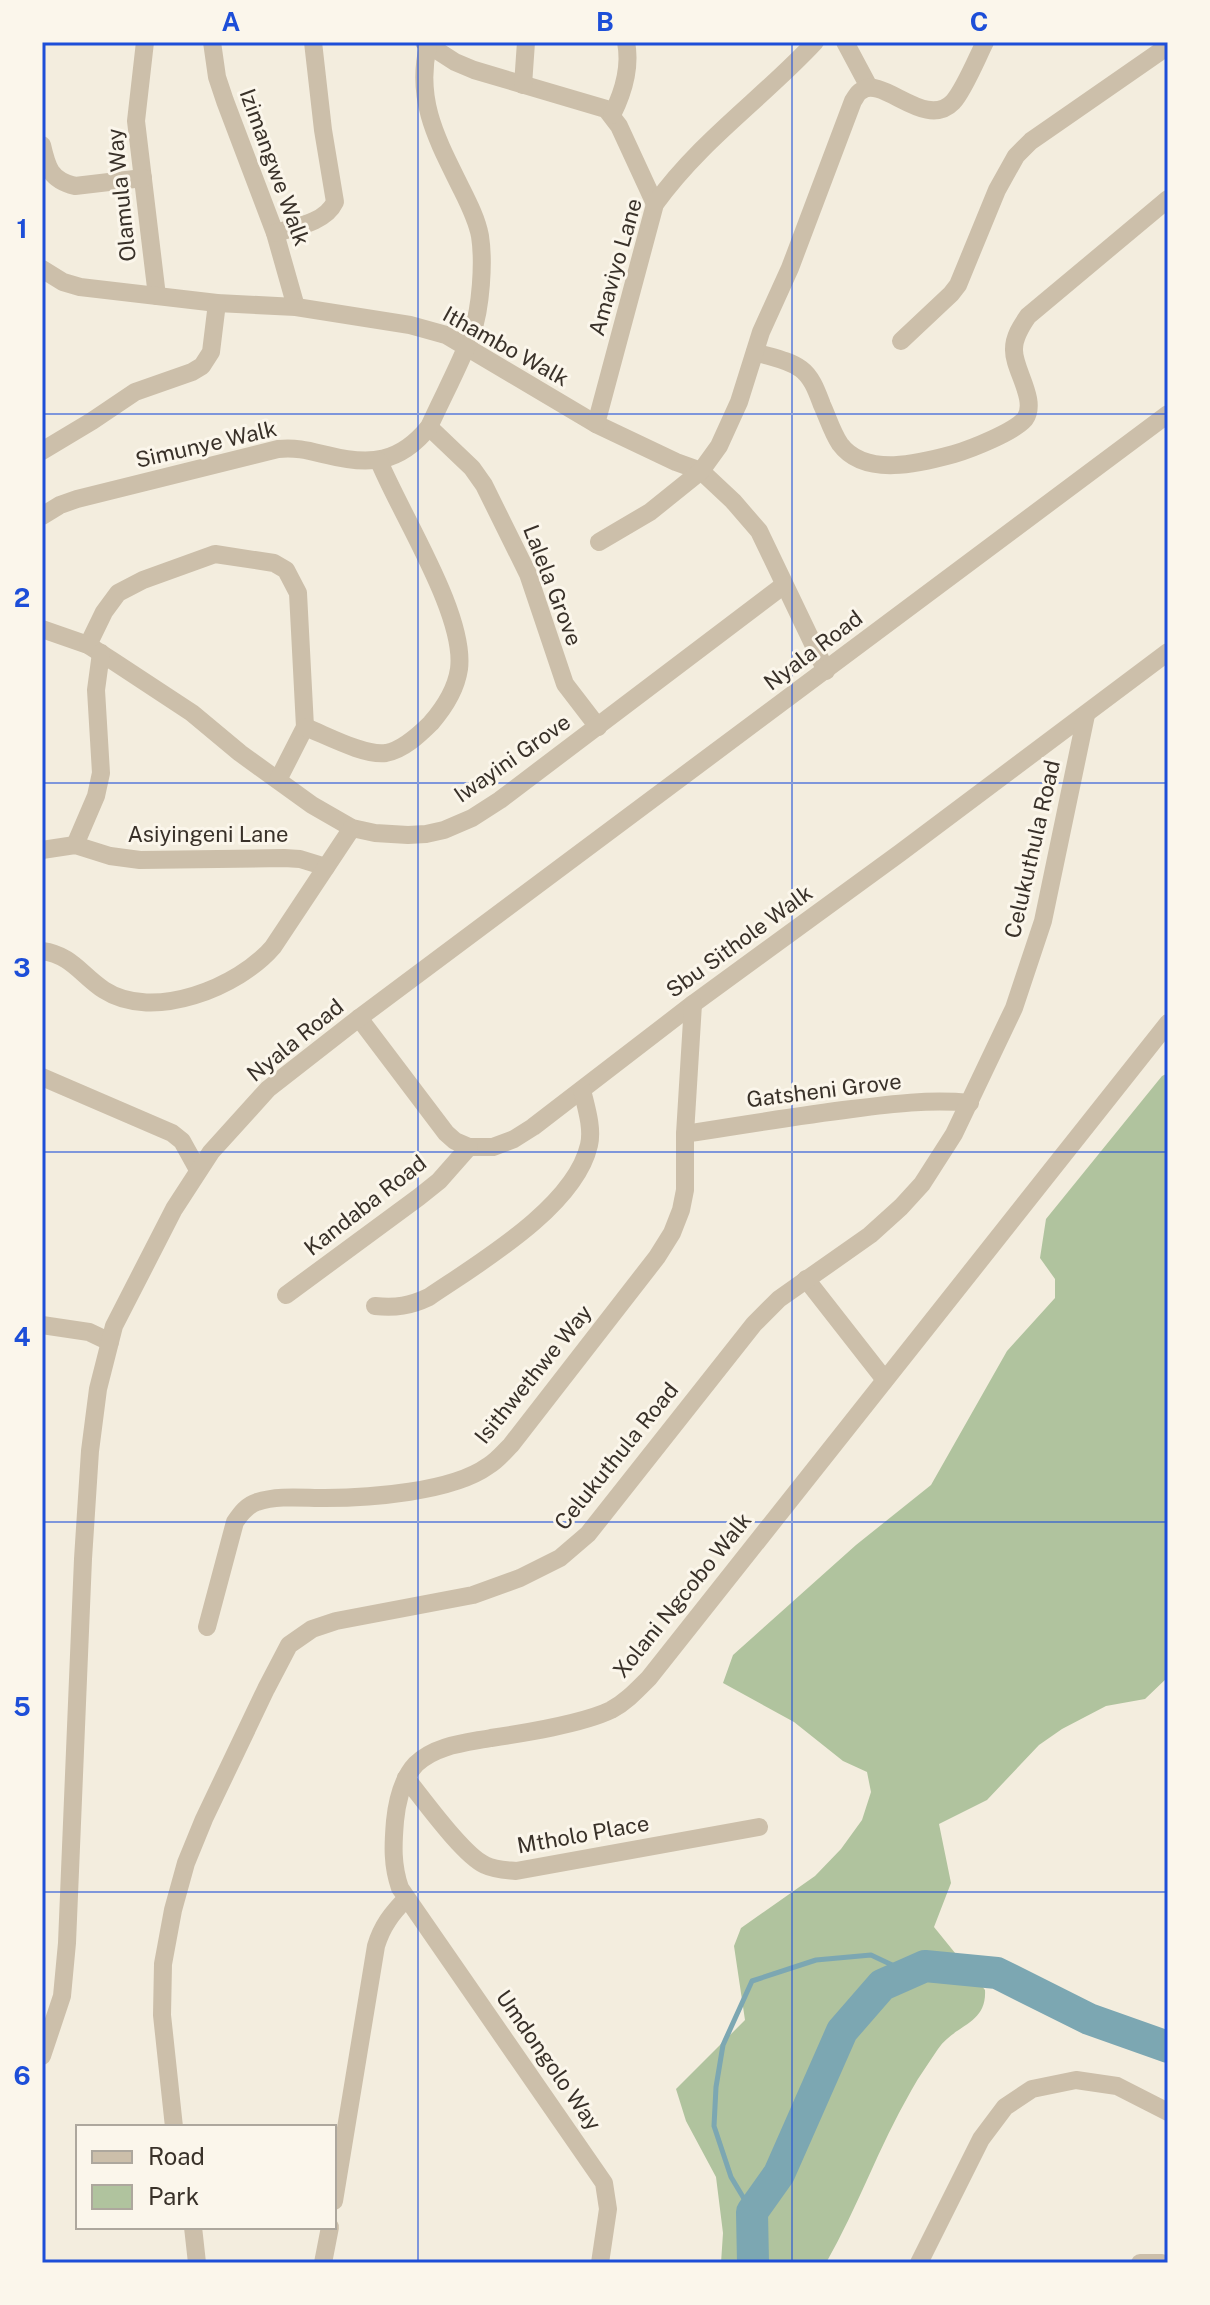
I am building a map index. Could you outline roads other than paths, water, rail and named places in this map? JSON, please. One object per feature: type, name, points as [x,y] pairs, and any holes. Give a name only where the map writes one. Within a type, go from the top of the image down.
[{"type":"street","name":"Olamula Way","points":[[145,42],[136,109],[157,296]]},
{"type":"street","name":"Izimangwe Walk","points":[[212,42],[217,77],[275,233],[296,307]]},
{"type":"street","points":[[275,233],[321,217],[329,212],[335,202],[313,42]]},
{"type":"street","points":[[523,85],[526,42]]},
{"type":"street","points":[[612,115],[625,79],[626,42]]},
{"type":"street","name":"Amaviyo Lane","points":[[596,424],[655,204],[703,146],[797,62],[815,42]]},
{"type":"street","points":[[845,42],[869,87],[921,108],[937,110],[954,101],[985,42]]},
{"type":"street","points":[[305,727],[366,751],[386,753],[412,739],[431,722],[453,689],[459,671],[458,640],[441,590],[379,461],[408,447],[429,427],[472,334],[476,318],[480,235],[436,137],[426,107],[423,79],[426,44],[474,70],[606,109],[612,115],[655,204]]},
{"type":"street","points":[[901,341],[956,289],[997,190],[1016,156],[1050,127],[1168,46]]},
{"type":"street","points":[[599,542],[650,512],[701,471],[719,446],[739,402],[761,332],[790,268],[853,101],[861,90],[869,87]]},
{"type":"street","points":[[42,145],[50,170],[64,183],[75,186],[143,178]]},
{"type":"street","points":[[755,352],[789,362],[803,370],[814,385],[840,443],[860,459],[873,464],[903,464],[970,450],[1021,422],[1028,413],[1027,395],[1013,345],[1028,316],[1168,199]]},
{"type":"street","name":"Ithambo Walk","points":[[42,269],[63,282],[80,287],[217,303],[296,307],[410,325],[446,335],[596,424],[701,471],[749,517],[759,531],[826,671]]},
{"type":"street","points":[[42,451],[135,392],[202,366],[211,352],[217,303]]},
{"type":"street","name":"Nyala Road","points":[[42,2056],[62,1996],[67,1943],[83,1559],[90,1451],[98,1389],[114,1326],[147,1258],[198,1170],[268,1089],[359,1018],[1168,414]]},
{"type":"street","name":"Lalela Grove","points":[[429,427],[472,468],[484,485],[528,574],[565,684],[598,727]]},
{"type":"street","name":"Simunye Walk","points":[[42,516],[77,499],[278,449],[296,447],[356,461],[379,461]]},
{"type":"street","points":[[75,845],[96,796],[101,773],[95,649],[104,612],[118,593],[143,580],[215,554],[274,563],[286,570],[298,593],[305,727],[278,780]]},
{"type":"street","name":"Iwayini Grove","points":[[42,629],[95,649],[192,713],[240,753],[312,805],[352,828],[408,835],[444,830],[472,818],[500,800],[784,585]]},
{"type":"street","name":"Sbu Sithole Walk","points":[[469,1147],[493,1147],[514,1139],[1168,652]]},
{"type":"street","name":"Celukuthula Road","points":[[174,2125],[162,2015],[163,1964],[173,1910],[186,1863],[204,1819],[289,1645],[312,1629],[336,1621],[473,1595],[520,1578],[560,1558],[588,1534],[754,1324],[779,1299],[870,1235],[922,1184],[954,1134],[1014,1008],[1043,921],[1086,715]]},
{"type":"street","points":[[42,951],[65,957],[104,990],[122,998],[158,1002],[197,995],[250,970],[263,960],[352,828]]},
{"type":"street","name":"Asiyingeni Lane","points":[[42,850],[75,845],[110,856],[140,860],[284,858],[326,867]]},
{"type":"street","name":"Isithwethwe Way","points":[[207,1627],[235,1522],[242,1511],[254,1503],[283,1498],[347,1498],[447,1483],[489,1466],[511,1445],[657,1257],[672,1233],[685,1190],[685,1134],[693,1004]]},
{"type":"street","points":[[359,1018],[446,1133],[469,1147]]},
{"type":"street","name":"Xolani Ngcobo Walk","points":[[406,1778],[429,1754],[464,1743],[579,1720],[610,1710],[629,1698],[649,1678],[1168,1023]]},
{"type":"street","points":[[42,1077],[172,1133],[182,1141],[198,1170]]},
{"type":"street","points":[[375,1306],[395,1308],[429,1297],[544,1215],[575,1176],[590,1143],[582,1090]]},
{"type":"street","name":"Gatsheni Grove","points":[[685,1134],[884,1105],[941,1100],[970,1103]]},
{"type":"street","name":"Kandaba Road","points":[[286,1295],[439,1181],[469,1147]]},
{"type":"street","points":[[806,1279],[885,1380]]},
{"type":"street","points":[[42,1325],[89,1332],[110,1342]]},
{"type":"street","points":[[336,2189],[376,1946],[381,1930],[406,1899],[397,1879],[392,1850],[395,1814],[406,1778]]},
{"type":"street","name":"Mtholo Place","points":[[406,1778],[475,1860],[501,1870],[516,1871],[759,1827]]},
{"type":"street","name":"Umdongolo Way","points":[[406,1899],[604,2183],[608,2209],[600,2263]]},
{"type":"street","points":[[919,2263],[981,2139],[1005,2107],[1032,2089],[1076,2080],[1117,2086],[1168,2112]]},
{"type":"street","points":[[193,2229],[197,2263]]},
{"type":"street","points":[[323,2263],[330,2229]]},
{"type":"street","points":[[1140,2263],[1162,2263]]},
{"type":"waterway","points":[[752,2212],[731,2177],[714,2126],[723,2045],[752,1981],[816,1960],[871,1955],[909,1973]]},
{"type":"waterway","points":[[753,2263],[752,2212],[779,2174],[842,2031],[882,1985],[925,1966],[997,1973],[1089,2019],[1168,2047]]}]
